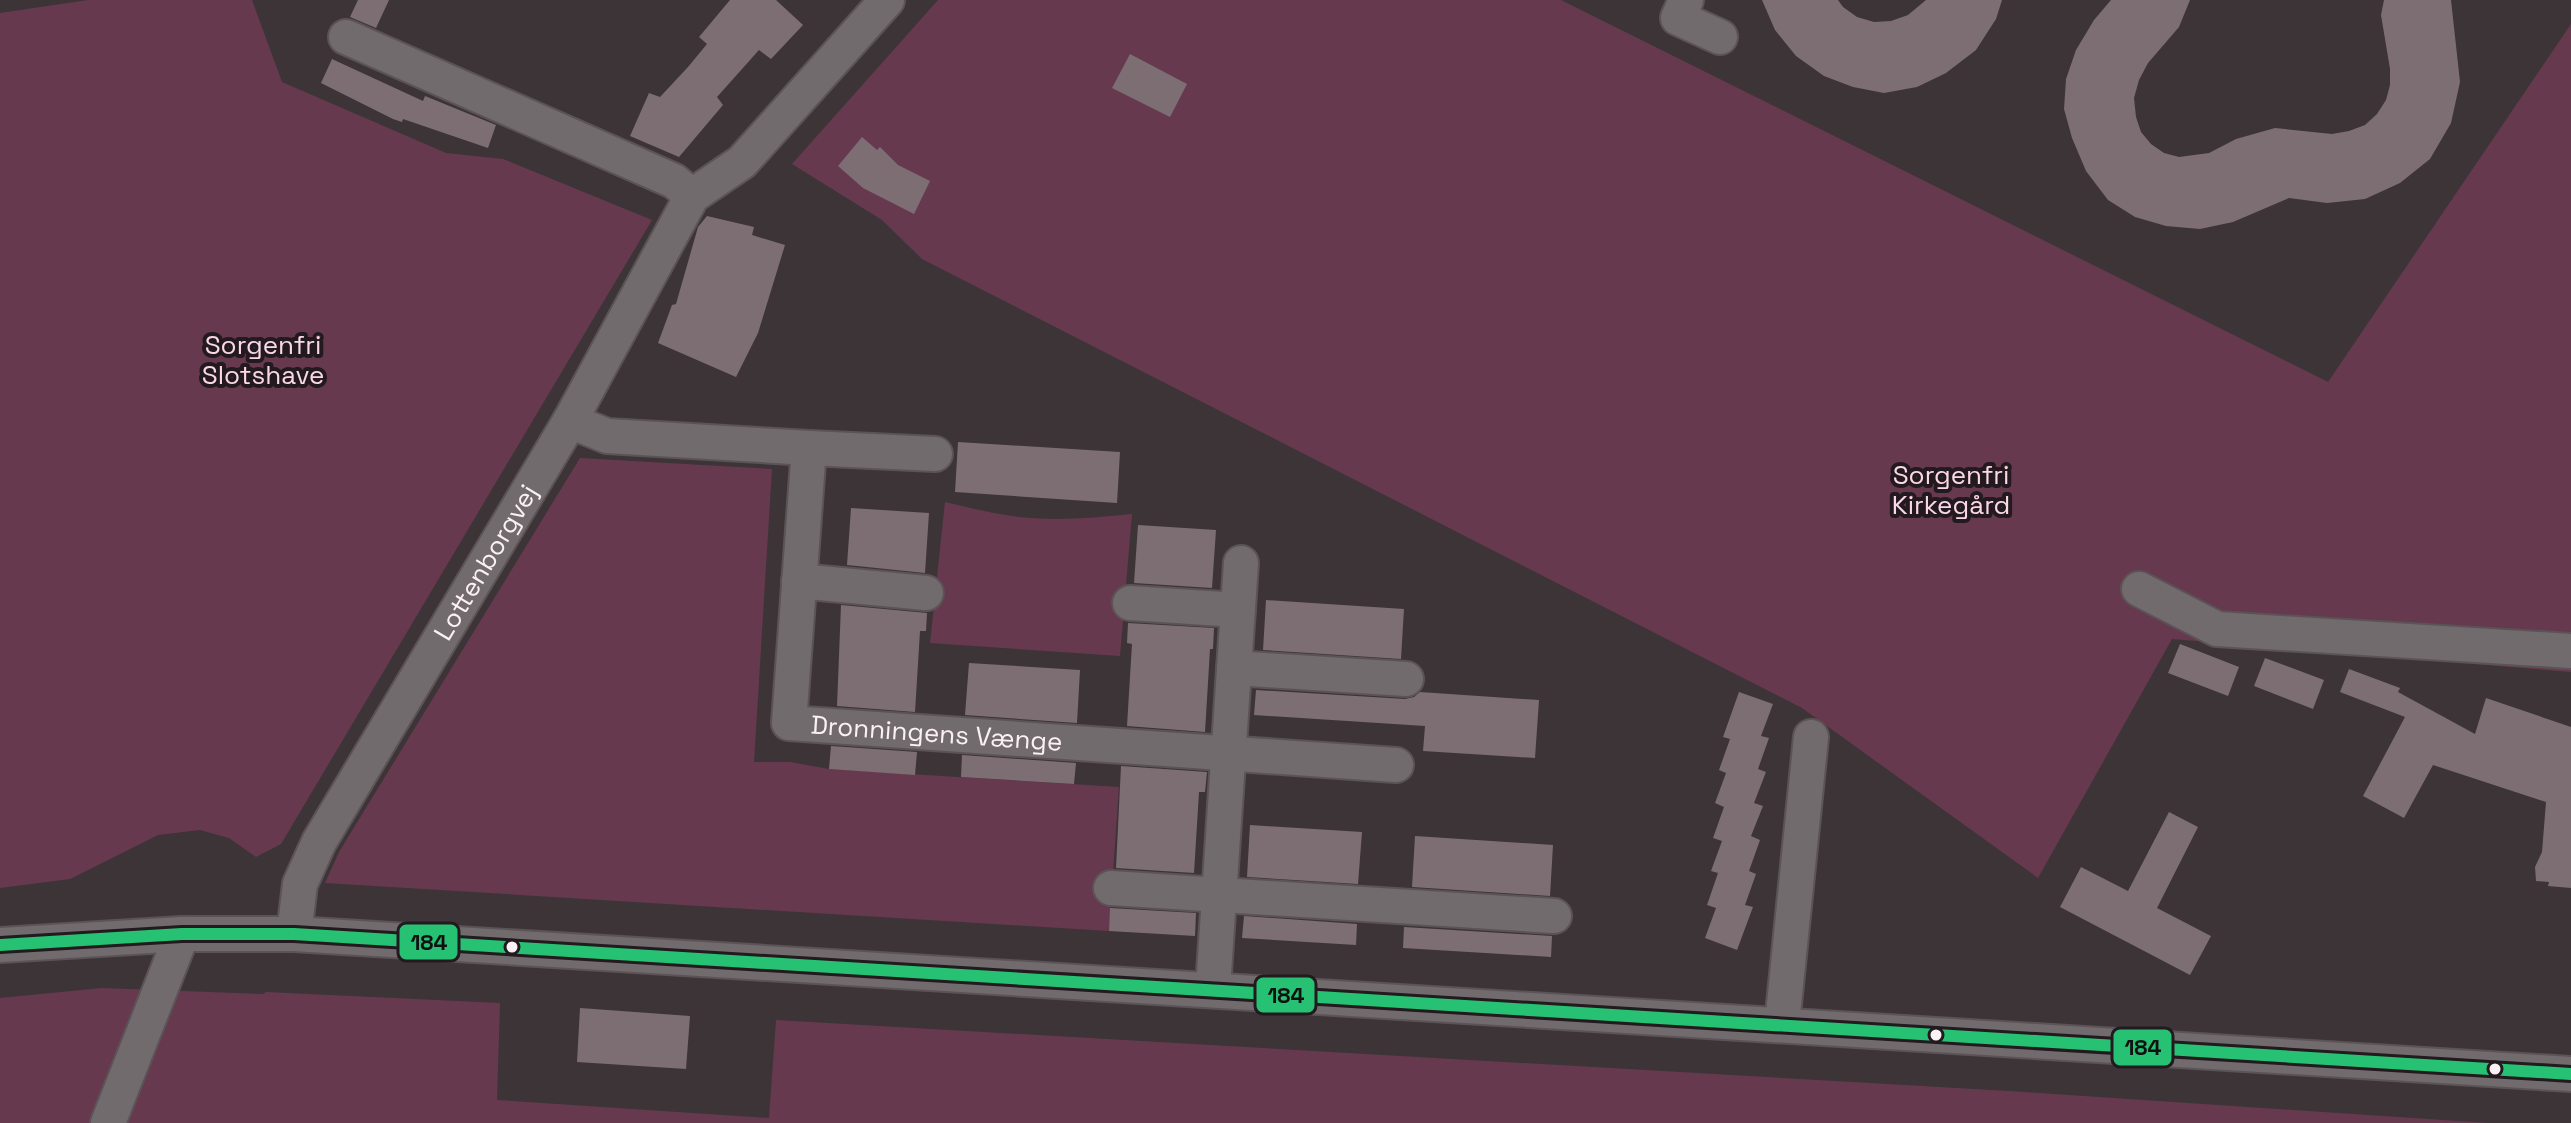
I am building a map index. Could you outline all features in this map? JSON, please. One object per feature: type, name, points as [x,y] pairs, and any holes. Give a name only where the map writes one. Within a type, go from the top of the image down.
[{"type":"street","name":"Lottenborgvej","points":[[294,934],[300,884],[319,842],[570,421],[692,196],[742,162],[887,0]]},
{"type":"street","points":[[1686,0],[1678,18],[1720,37]]},
{"type":"street","points":[[346,37],[674,181],[692,196]]},
{"type":"street","points":[[570,421],[607,436],[935,454]]},
{"type":"street","name":"Dronningens Vænge","points":[[809,448],[789,723],[1396,765]]},
{"type":"street","points":[[1213,988],[1241,563]]},
{"type":"street","points":[[799,581],[926,593]]},
{"type":"street","points":[[2139,589],[2217,629],[2571,651]]},
{"type":"street","points":[[1130,603],[1238,610]]},
{"type":"street","points":[[1234,668],[1406,679]]},
{"type":"street","points":[[1782,1024],[1811,737]]},
{"type":"street","points":[[1111,888],[1554,916]]},
{"type":"street","points":[[108,1123],[182,934]]},
{"type":"street","points":[[0,945],[182,934],[294,934],[1213,988],[2571,1074]]},
{"type":"green space","name":"Sorgenfri Slotshave","points":[[88,0],[252,0],[282,82],[446,153],[503,159],[652,220],[281,844],[256,857],[229,838],[200,830],[158,835],[70,879],[0,888],[0,13]]},
{"type":"green space","name":"Sorgenfri Kirkegård","points":[[938,0],[1561,0],[2328,382],[2571,24],[2571,672],[2172,639],[2038,878],[1802,708],[922,259],[882,220],[792,164]]},
{"type":"green space","points":[[580,458],[772,469],[754,762],[790,762],[829,769],[1119,787],[1109,931],[325,883],[339,852]]},
{"type":"green space","points":[[945,502],[999,514],[1044,519],[1132,514],[1120,656],[930,643]]},
{"type":"green space","points":[[102,988],[500,1003],[497,1100],[769,1118],[776,1020],[2009,1091],[2488,1123],[0,1123],[0,998]]},
{"type":"building","points":[[358,0],[389,0],[376,28],[350,17]]},
{"type":"building","points":[[730,0],[776,0],[803,25],[771,59],[759,50],[717,97],[723,105],[679,157],[630,136],[649,93],[660,97],[688,67],[707,44],[699,37]]},
{"type":"building","points":[[1762,0],[1838,0],[1857,17],[1874,22],[1891,21],[1908,15],[1926,0],[2002,0],[1996,19],[1976,50],[1946,73],[1917,87],[1884,93],[1853,87],[1824,76],[1796,56],[1775,30]]},
{"type":"building","points":[[2111,0],[2190,0],[2179,27],[2148,63],[2134,98],[2141,132],[2164,153],[2179,157],[2209,153],[2236,139],[2275,128],[2332,134],[2365,125],[2386,100],[2390,85],[2381,15],[2384,0],[2451,0],[2460,82],[2451,123],[2430,159],[2400,183],[2365,199],[2327,203],[2289,198],[2233,222],[2200,229],[2166,226],[2135,217],[2108,200],[2086,171],[2064,109],[2066,79],[2076,50],[2094,20]]},
{"type":"building","points":[[1130,54],[1187,84],[1170,117],[1112,88]]},
{"type":"building","points":[[332,59],[423,101],[425,96],[496,125],[488,148],[403,119],[402,122],[393,119],[321,83]]},
{"type":"building","points":[[862,137],[877,150],[880,147],[898,165],[930,181],[914,214],[863,188],[838,166]]},
{"type":"building","points":[[707,216],[754,227],[752,235],[785,245],[758,333],[736,377],[658,343],[672,305],[676,304],[698,227]]},
{"type":"building","points":[[958,442],[1120,452],[1117,503],[955,492]]},
{"type":"building","points":[[851,508],[929,513],[925,573],[847,565]]},
{"type":"building","points":[[1138,525],[1216,530],[1212,588],[1134,583]]},
{"type":"building","points":[[1266,600],[1404,609],[1401,659],[1263,650]]},
{"type":"building","points":[[841,605],[927,613],[926,631],[920,631],[915,712],[837,706]]},
{"type":"building","points":[[1128,623],[1214,628],[1205,732],[1127,726],[1132,644],[1127,643]]},
{"type":"building","points":[[2180,644],[2239,667],[2228,696],[2168,673]]},
{"type":"building","points":[[2265,658],[2324,680],[2313,709],[2254,686]]},
{"type":"building","points":[[969,663],[1080,670],[1077,723],[965,715]]},
{"type":"building","points":[[2349,669],[2400,688],[2398,692],[2475,734],[2486,698],[2571,727],[2571,888],[2548,886],[2549,882],[2536,881],[2535,867],[2542,852],[2546,802],[2433,765],[2404,818],[2363,796],[2405,717],[2340,692]]},
{"type":"building","points":[[1256,690],[1405,699],[1420,692],[1539,700],[1535,758],[1423,751],[1425,726],[1254,715]]},
{"type":"building","points":[[1739,692],[1773,704],[1761,736],[1769,738],[1758,769],[1766,772],[1754,803],[1763,806],[1751,836],[1760,840],[1749,871],[1756,874],[1745,905],[1753,907],[1737,950],[1705,938],[1716,908],[1707,905],[1718,873],[1711,871],[1722,841],[1713,838],[1724,807],[1715,803],[1726,773],[1719,770],[1730,739],[1723,737]]},
{"type":"building","points":[[831,746],[917,752],[915,775],[829,769]]},
{"type":"building","points":[[962,755],[1076,763],[1074,784],[961,777]]},
{"type":"building","points":[[1121,766],[1207,772],[1205,792],[1199,792],[1194,873],[1116,868]]},
{"type":"building","points":[[2169,812],[2198,827],[2157,908],[2211,936],[2190,975],[2060,907],[2081,867],[2128,891]]},
{"type":"building","points":[[1250,825],[1362,832],[1358,884],[1247,877]]},
{"type":"building","points":[[1415,836],[1553,845],[1550,896],[1412,887]]},
{"type":"building","points":[[1110,908],[1196,913],[1195,936],[1109,931]]},
{"type":"building","points":[[1244,916],[1357,924],[1356,945],[1242,938]]},
{"type":"building","points":[[1404,927],[1552,936],[1551,957],[1403,948]]},
{"type":"building","points":[[580,1008],[690,1016],[686,1069],[577,1062]]},
{"type":"transit line","name":"184","points":[[0,945],[182,934],[294,934],[2571,1074]]}]
